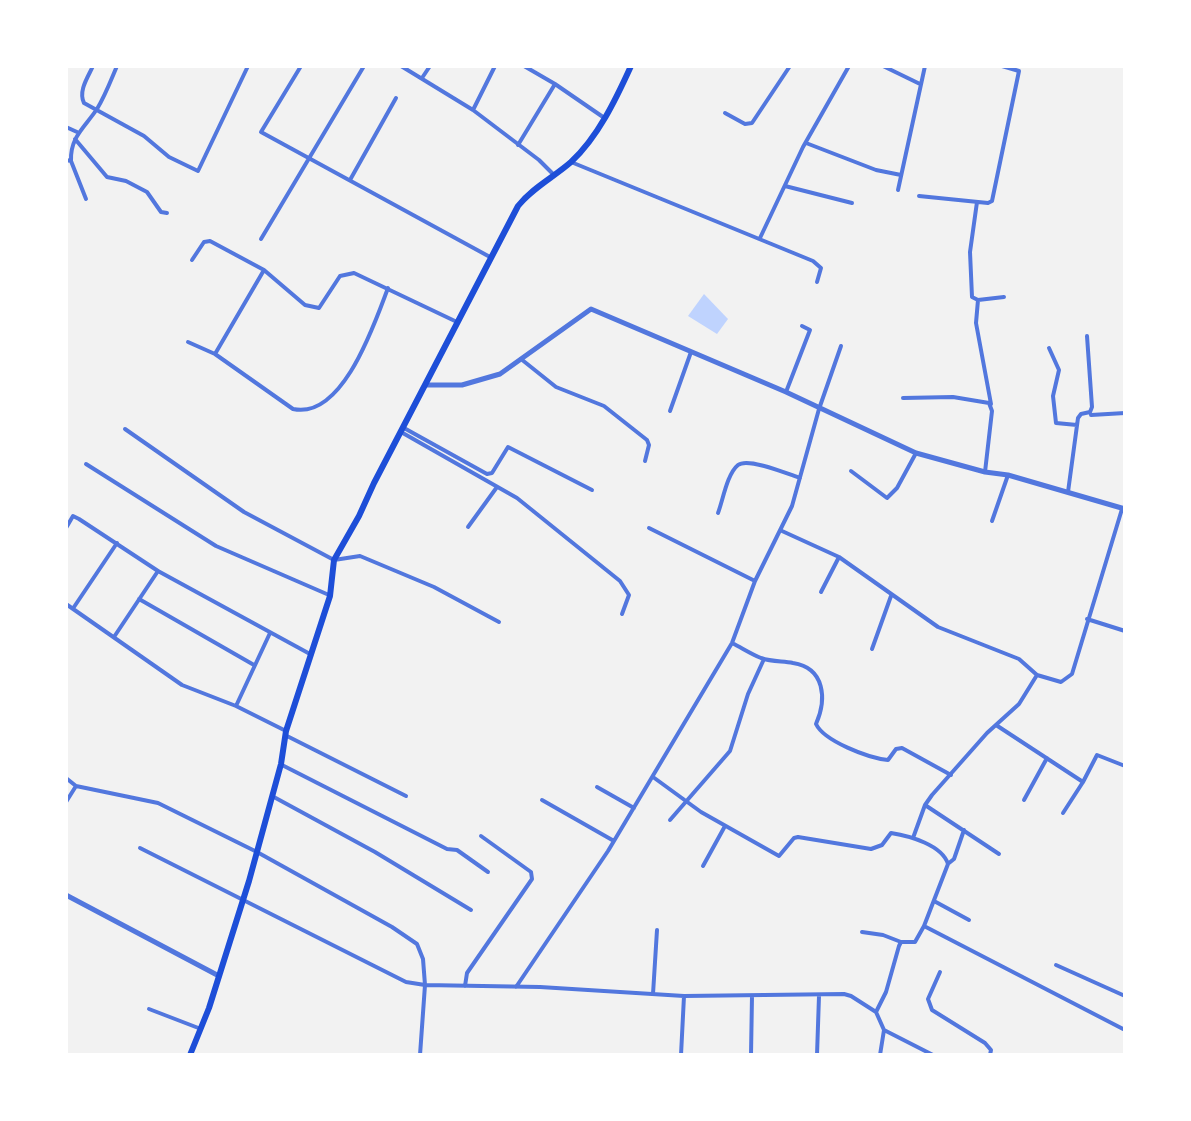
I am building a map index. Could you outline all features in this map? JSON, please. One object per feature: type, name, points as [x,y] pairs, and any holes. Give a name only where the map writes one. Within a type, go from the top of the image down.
[{"type":"main road","points":[[190,1055],[219,976],[257,852],[281,764],[286,733],[330,596],[334,560],[518,206],[584,148],[631,66]]},
{"type":"street","points":[[93,66],[81,97],[84,103],[144,136],[169,157],[198,171],[248,66]]},
{"type":"street","points":[[86,199],[68,161],[77,132],[96,110],[117,66]]},
{"type":"street","points":[[301,66],[261,132],[491,257]]},
{"type":"street","points":[[261,239],[364,66]]},
{"type":"street","points":[[401,66],[473,110],[554,175]]},
{"type":"street","points":[[422,78],[430,66]]},
{"type":"street","points":[[473,110],[495,66]]},
{"type":"street","points":[[524,66],[603,117]]},
{"type":"street","points":[[725,113],[745,124],[752,123],[790,66]]},
{"type":"street","points":[[760,238],[806,143],[849,66]]},
{"type":"street","points":[[883,66],[920,84]]},
{"type":"street","points":[[898,190],[925,66]]},
{"type":"street","points":[[919,196],[992,201],[1020,69],[1002,66]]},
{"type":"street","points":[[518,145],[555,84]]},
{"type":"street","points":[[350,180],[396,98]]},
{"type":"street","points":[[66,127],[77,132]]},
{"type":"street","points":[[75,139],[107,177],[126,181],[147,192],[161,212],[167,213]]},
{"type":"street","points":[[806,143],[876,170],[901,175]]},
{"type":"street","points":[[571,162],[818,264],[821,272],[817,282]]},
{"type":"street","points":[[785,186],[852,203]]},
{"type":"street","points":[[977,202],[970,252],[972,297],[978,300],[1004,297]]},
{"type":"street","points":[[192,260],[204,242],[210,241],[264,270],[305,305],[319,308],[340,276],[354,273],[459,323]]},
{"type":"street","points":[[215,354],[264,270]]},
{"type":"street","points":[[188,342],[215,354],[293,409],[301,411],[319,405],[339,387],[366,346],[388,288]]},
{"type":"street","points":[[978,300],[976,323],[991,405],[985,472]]},
{"type":"street","points":[[427,385],[473,383],[500,374],[591,309],[692,350],[916,453],[985,472],[1008,475],[1124,509],[1072,674],[1061,682],[1037,675],[1019,659],[938,627],[839,557],[782,531]]},
{"type":"street","points":[[786,392],[810,330],[802,326]]},
{"type":"street","points":[[1068,493],[1079,415],[1090,412],[1092,407],[1087,336]]},
{"type":"street","points":[[516,987],[614,841],[732,643],[755,581],[782,531],[841,346]]},
{"type":"street","points":[[1049,348],[1059,370],[1053,396],[1056,423],[1077,425]]},
{"type":"street","points":[[670,411],[692,350]]},
{"type":"street","points":[[521,359],[556,387],[604,406],[647,440],[649,445],[645,461]]},
{"type":"street","points":[[903,398],[953,397],[982,400],[991,405]]},
{"type":"street","points":[[1091,415],[1125,413]]},
{"type":"street","points":[[125,429],[244,512],[334,560],[360,556],[434,587],[499,622]]},
{"type":"street","points":[[402,430],[517,498],[620,581],[629,595],[622,614]]},
{"type":"street","points":[[402,430],[487,474],[492,473],[508,447],[592,490]]},
{"type":"street","points":[[851,471],[887,498],[900,484],[916,453]]},
{"type":"street","points":[[718,513],[739,464],[748,462],[800,478]]},
{"type":"street","points":[[86,464],[216,546],[330,596]]},
{"type":"street","points":[[992,521],[1008,475]]},
{"type":"street","points":[[468,527],[497,487]]},
{"type":"street","points":[[66,528],[73,516],[158,571],[310,654]]},
{"type":"street","points":[[649,528],[755,581]]},
{"type":"street","points":[[74,608],[117,543]]},
{"type":"street","points":[[821,592],[839,557]]},
{"type":"street","points":[[114,637],[158,571]]},
{"type":"street","points":[[872,649],[891,596]]},
{"type":"street","points":[[139,599],[254,665]]},
{"type":"street","points":[[66,604],[182,685],[236,706],[406,796]]},
{"type":"street","points":[[1087,619],[1125,631]]},
{"type":"street","points":[[236,706],[270,633]]},
{"type":"street","points":[[732,643],[764,659],[796,663],[816,674],[823,698],[816,724],[823,733],[860,754],[884,760],[888,760],[896,749],[902,748],[951,775]]},
{"type":"street","points":[[670,820],[730,751],[748,694],[764,659]]},
{"type":"street","points":[[913,838],[925,805],[996,725],[1019,704],[1037,675]]},
{"type":"street","points":[[996,725],[1083,782]]},
{"type":"street","points":[[1063,813],[1097,755],[1125,766]]},
{"type":"street","points":[[1024,800],[1047,758]]},
{"type":"street","points":[[281,764],[447,849],[457,850],[488,872]]},
{"type":"street","points":[[653,777],[686,802],[779,856],[798,837],[871,849],[882,845],[891,833],[913,838],[943,854],[948,864]]},
{"type":"street","points":[[66,778],[76,786],[158,803],[257,852],[417,944],[423,959],[425,985],[420,1055]]},
{"type":"street","points":[[66,802],[76,786]]},
{"type":"street","points":[[597,787],[634,808]]},
{"type":"street","points":[[272,796],[375,852],[471,910]]},
{"type":"street","points":[[542,800],[614,841]]},
{"type":"street","points":[[925,805],[999,854]]},
{"type":"street","points":[[703,866],[725,826]]},
{"type":"street","points":[[862,932],[901,942],[915,942],[948,864],[954,859],[964,830]]},
{"type":"street","points":[[465,986],[467,973],[529,884],[532,875],[481,836]]},
{"type":"street","points":[[140,848],[406,982],[684,996],[844,994],[876,1012],[884,1030],[880,1055]]},
{"type":"street","points":[[66,895],[219,976]]},
{"type":"street","points":[[934,901],[969,920]]},
{"type":"street","points":[[924,926],[1125,1030]]},
{"type":"street","points":[[653,994],[657,930]]},
{"type":"street","points":[[876,1012],[883,1001],[901,942]]},
{"type":"street","points":[[1056,965],[1125,996]]},
{"type":"street","points":[[940,972],[928,999],[932,1010],[985,1043],[991,1050],[990,1055]]},
{"type":"street","points":[[681,1055],[684,996]]},
{"type":"street","points":[[751,1055],[752,996]]},
{"type":"street","points":[[817,1055],[819,996]]},
{"type":"street","points":[[149,1009],[201,1029]]},
{"type":"street","points":[[884,1030],[933,1055]]},
{"type":"water","points":[[704,294],[728,319],[717,334],[688,316]]}]
